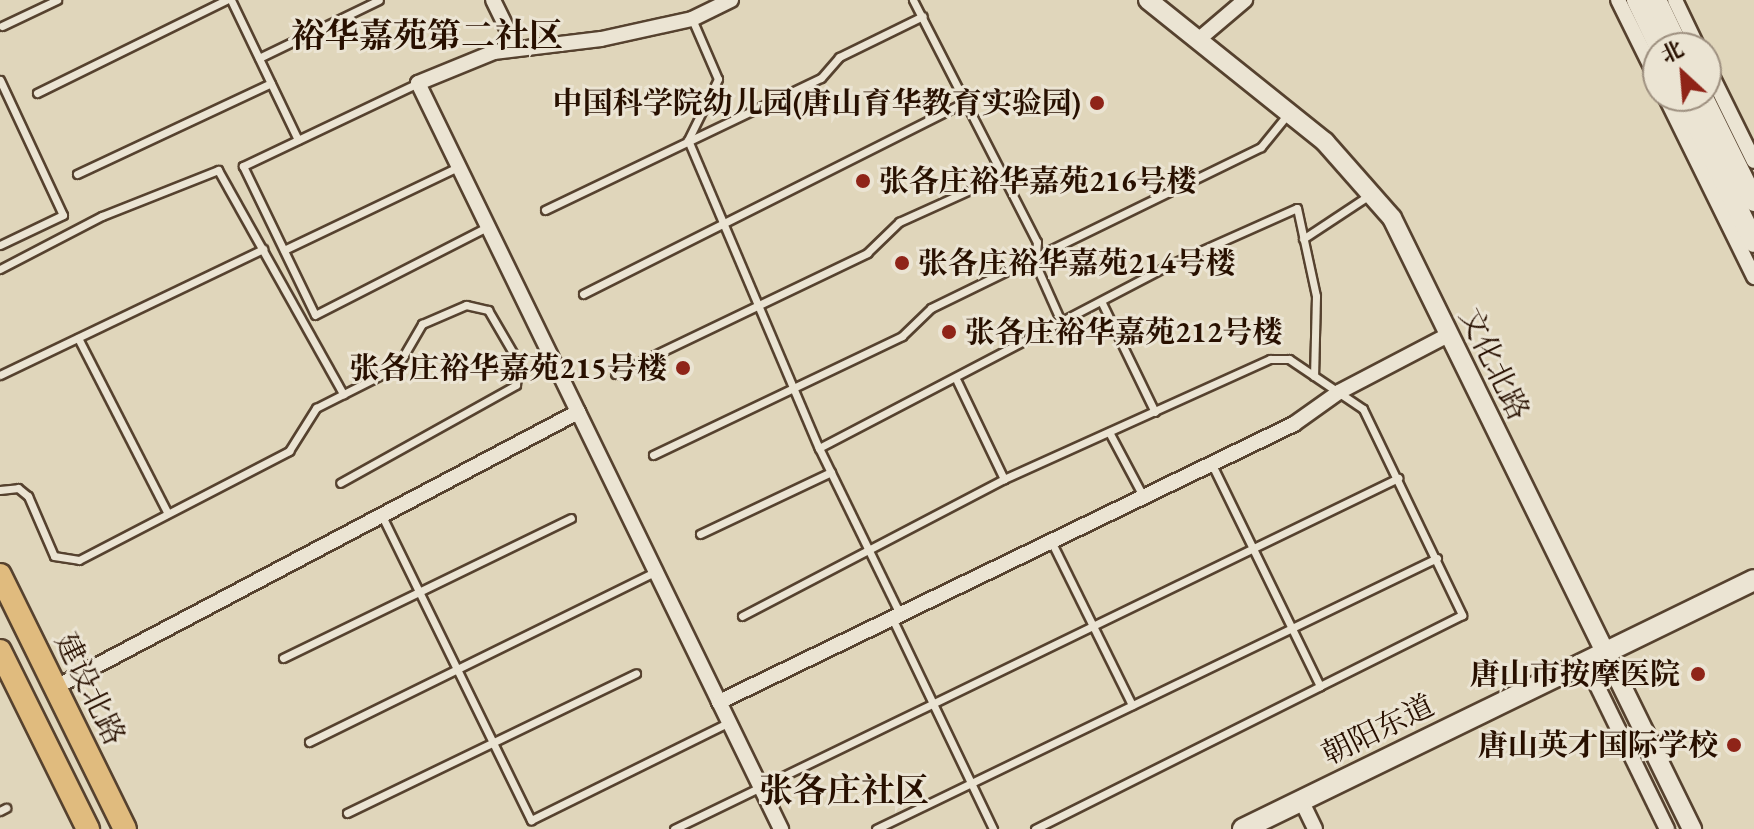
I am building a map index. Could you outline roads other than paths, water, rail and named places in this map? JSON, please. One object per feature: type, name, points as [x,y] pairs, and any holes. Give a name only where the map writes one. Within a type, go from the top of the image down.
[{"type":"main road","points":[[1637,0],[1652,32]]},
{"type":"main road","points":[[1656,0],[1671,32]]},
{"type":"main road","points":[[1691,112],[1754,242]]},
{"type":"main road","points":[[1710,112],[1754,201]]},
{"type":"main road","name":"建设北路","points":[[0,575],[125,829]]},
{"type":"main road","name":"朝阳东道","points":[[1243,829],[1754,580]]},
{"type":"main road","points":[[0,651],[88,829]]},
{"type":"street","points":[[493,0],[516,47]]},
{"type":"street","points":[[731,0],[692,19],[574,44],[516,47],[418,83],[781,829]]},
{"type":"street","name":"文化北路","points":[[1148,0],[1289,113],[1374,192],[1448,335],[1594,658],[1692,829]]},
{"type":"street","points":[[1198,40],[1245,0]]},
{"type":"street","points":[[1618,0],[1642,49]]},
{"type":"street","points":[[1675,0],[1690,32]]},
{"type":"street","points":[[1722,96],[1754,161]]},
{"type":"street","points":[[1673,112],[1754,277]]},
{"type":"street","points":[[719,702],[1294,424],[1339,392],[1448,335]]},
{"type":"street","points":[[56,687],[578,412]]},
{"type":"street","points":[[1594,658],[1667,829]]},
{"type":"street","points":[[1301,800],[1315,829]]},
{"type":"lane","points":[[2,26],[57,0]]},
{"type":"lane","points":[[37,93],[229,0],[298,140]]},
{"type":"lane","points":[[259,58],[379,0]]},
{"type":"lane","points":[[913,0],[1037,242],[1035,263],[1063,326]]},
{"type":"lane","points":[[545,210],[821,78],[839,57],[923,16]]},
{"type":"lane","points":[[692,19],[718,79],[688,140],[819,448],[871,553],[933,704],[993,829]]},
{"type":"lane","points":[[0,80],[63,215],[0,245]]},
{"type":"lane","points":[[77,174],[271,83]]},
{"type":"lane","points":[[418,83],[243,166],[315,315],[487,227]]},
{"type":"lane","points":[[583,294],[967,101]]},
{"type":"lane","points":[[653,455],[902,336],[931,308],[1035,263],[1158,193],[1261,147],[1289,113]]},
{"type":"lane","points":[[284,250],[458,167]]},
{"type":"lane","points":[[0,269],[102,216],[218,170],[343,394]]},
{"type":"lane","points":[[615,374],[867,253],[899,222],[1003,175]]},
{"type":"lane","points":[[1303,239],[1374,192]]},
{"type":"lane","points":[[819,448],[957,381],[1102,303],[1297,208],[1316,296],[1314,376]]},
{"type":"lane","points":[[0,375],[263,249]]},
{"type":"lane","points":[[1102,303],[1155,412]]},
{"type":"lane","points":[[0,490],[18,488],[28,496],[54,556],[69,562],[289,451],[308,416],[397,367],[422,324],[473,304],[493,316],[521,370],[512,389],[340,483]]},
{"type":"lane","points":[[78,338],[167,512]]},
{"type":"lane","points":[[742,616],[871,553],[1004,479],[1270,359],[1289,359],[1363,409],[1462,615],[1035,829]]},
{"type":"lane","points":[[957,381],[1004,479]]},
{"type":"lane","points":[[1109,432],[1143,496]]},
{"type":"lane","points":[[1211,463],[1320,686]]},
{"type":"lane","points":[[700,534],[831,472]]},
{"type":"lane","points":[[674,829],[1398,478]]},
{"type":"lane","points":[[381,514],[531,820],[539,829]]},
{"type":"lane","points":[[283,658],[571,518]]},
{"type":"lane","points":[[1051,541],[1132,705]]},
{"type":"lane","points":[[876,829],[1437,558]]},
{"type":"lane","points":[[309,742],[655,572]]},
{"type":"lane","points":[[347,813],[636,673]]},
{"type":"lane","points":[[531,820],[729,722]]},
{"type":"place","name":"中国科学院幼儿园(唐山育华教育实验园)","points":[[1097,103]]},
{"type":"place","name":"张各庄裕华嘉苑216号楼","points":[[863,181]]},
{"type":"place","name":"张各庄裕华嘉苑214号楼","points":[[902,263]]},
{"type":"place","name":"张各庄裕华嘉苑212号楼","points":[[949,332]]},
{"type":"place","name":"张各庄裕华嘉苑215号楼","points":[[683,368]]},
{"type":"place","name":"唐山市按摩医院","points":[[1698,674]]},
{"type":"place","name":"唐山英才国际学校","points":[[1734,745]]},
{"type":"district","name":"裕华嘉苑第二社区","points":[[427,36]]},
{"type":"district","name":"张各庄社区","points":[[844,791]]}]
